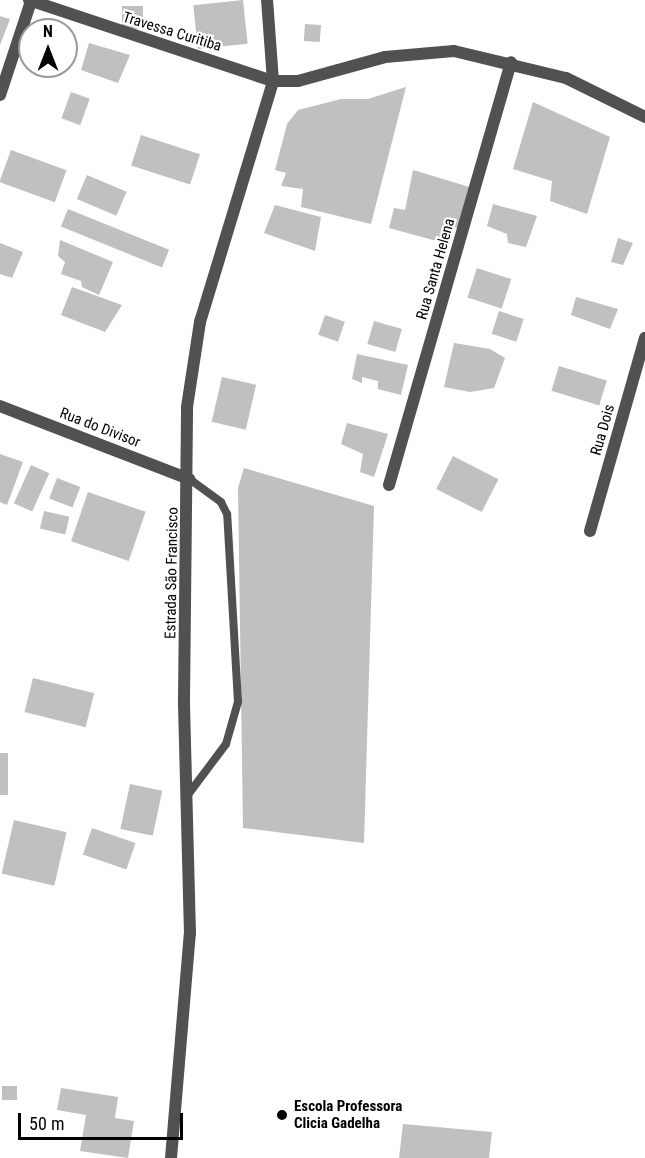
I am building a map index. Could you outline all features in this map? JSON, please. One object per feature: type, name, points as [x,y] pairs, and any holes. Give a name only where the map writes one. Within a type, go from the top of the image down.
[{"type":"street","name":"Estrada São Francisco","points":[[171,1158],[190,934],[184,700],[189,478],[187,407],[200,322],[273,81],[267,0]]},
{"type":"street","name":"Travessa Curitiba","points":[[30,1],[273,81]]},
{"type":"street","points":[[0,95],[30,1]]},
{"type":"street","points":[[273,81],[297,81],[385,57],[454,51],[511,62],[566,78],[645,117]]},
{"type":"street","name":"Rua Santa Helena","points":[[389,485],[511,62]]},
{"type":"street","name":"Rua Dois","points":[[590,531],[645,338]]},
{"type":"street","name":"Rua do Divisor","points":[[0,406],[189,478]]},
{"type":"lane","points":[[188,796],[226,744],[238,702],[227,514],[220,502],[189,478]]},
{"type":"building","points":[[243,0],[248,44],[198,49],[193,5]]},
{"type":"building","points":[[122,6],[143,6],[143,29],[122,29]]},
{"type":"building","points":[[0,16],[10,19],[0,45]]},
{"type":"building","points":[[305,24],[321,25],[320,42],[304,41]]},
{"type":"building","points":[[89,43],[130,55],[118,83],[81,70]]},
{"type":"building","points":[[406,87],[371,224],[301,207],[303,189],[281,186],[286,173],[275,170],[287,124],[298,110],[341,99],[368,99]]},
{"type":"building","points":[[71,92],[90,99],[80,125],[61,118]]},
{"type":"building","points":[[533,102],[610,137],[587,214],[550,201],[552,181],[513,169]]},
{"type":"building","points":[[141,135],[200,154],[190,185],[131,165]]},
{"type":"building","points":[[11,150],[66,170],[55,202],[0,182]]},
{"type":"building","points":[[413,170],[473,188],[460,229],[447,224],[440,242],[389,228],[394,208],[405,210]]},
{"type":"building","points":[[87,175],[127,192],[116,216],[77,199]]},
{"type":"building","points":[[493,204],[537,216],[526,247],[508,243],[507,234],[487,226]]},
{"type":"building","points":[[275,205],[321,217],[315,251],[264,233]]},
{"type":"building","points":[[68,209],[169,250],[162,267],[61,227]]},
{"type":"building","points":[[618,238],[633,243],[623,265],[611,262]]},
{"type":"building","points":[[60,240],[113,262],[99,295],[82,287],[81,281],[61,274],[65,262],[58,256]]},
{"type":"building","points":[[0,243],[23,252],[12,278],[0,274]]},
{"type":"building","points":[[477,268],[511,279],[502,309],[467,297]]},
{"type":"building","points":[[72,287],[122,305],[105,332],[61,315]]},
{"type":"building","points":[[576,297],[618,309],[610,329],[571,315]]},
{"type":"building","points":[[499,311],[524,319],[516,342],[492,334]]},
{"type":"building","points":[[325,315],[345,322],[338,342],[318,335]]},
{"type":"building","points":[[374,321],[402,329],[395,352],[367,344]]},
{"type":"building","points":[[454,343],[490,349],[505,358],[494,388],[470,392],[444,387]]},
{"type":"building","points":[[357,354],[408,365],[401,395],[378,389],[378,381],[362,377],[362,383],[352,379]]},
{"type":"building","points":[[559,366],[607,381],[599,405],[551,391]]},
{"type":"building","points":[[222,377],[256,385],[246,430],[212,422]]},
{"type":"building","points":[[347,423],[388,434],[374,477],[360,472],[363,454],[341,444]]},
{"type":"building","points":[[0,454],[23,462],[7,505],[0,502]]},
{"type":"building","points":[[453,456],[498,479],[482,512],[436,489]]},
{"type":"building","points":[[31,465],[49,473],[32,512],[14,503]]},
{"type":"building","points":[[244,468],[374,506],[364,843],[243,828],[238,488]]},
{"type":"building","points":[[57,478],[80,487],[72,507],[49,499]]},
{"type":"building","points":[[88,492],[146,512],[129,561],[71,541]]},
{"type":"building","points":[[44,511],[69,517],[65,534],[40,529]]},
{"type":"building","points":[[33,678],[94,693],[86,727],[25,712]]},
{"type":"building","points":[[0,753],[8,753],[8,795],[0,795]]},
{"type":"building","points":[[130,784],[162,791],[153,836],[120,829]]},
{"type":"building","points":[[14,820],[67,832],[54,886],[2,874]]},
{"type":"building","points":[[92,828],[135,843],[126,869],[83,854]]},
{"type":"building","points":[[2,1086],[17,1086],[17,1100],[2,1100]]},
{"type":"building","points":[[61,1088],[118,1097],[115,1118],[134,1121],[128,1158],[80,1151],[86,1115],[57,1110]]},
{"type":"building","points":[[403,1124],[492,1132],[489,1158],[399,1158]]},
{"type":"place","name":"Escola Professora Clicia Gadelha","points":[[282,1115]]}]
